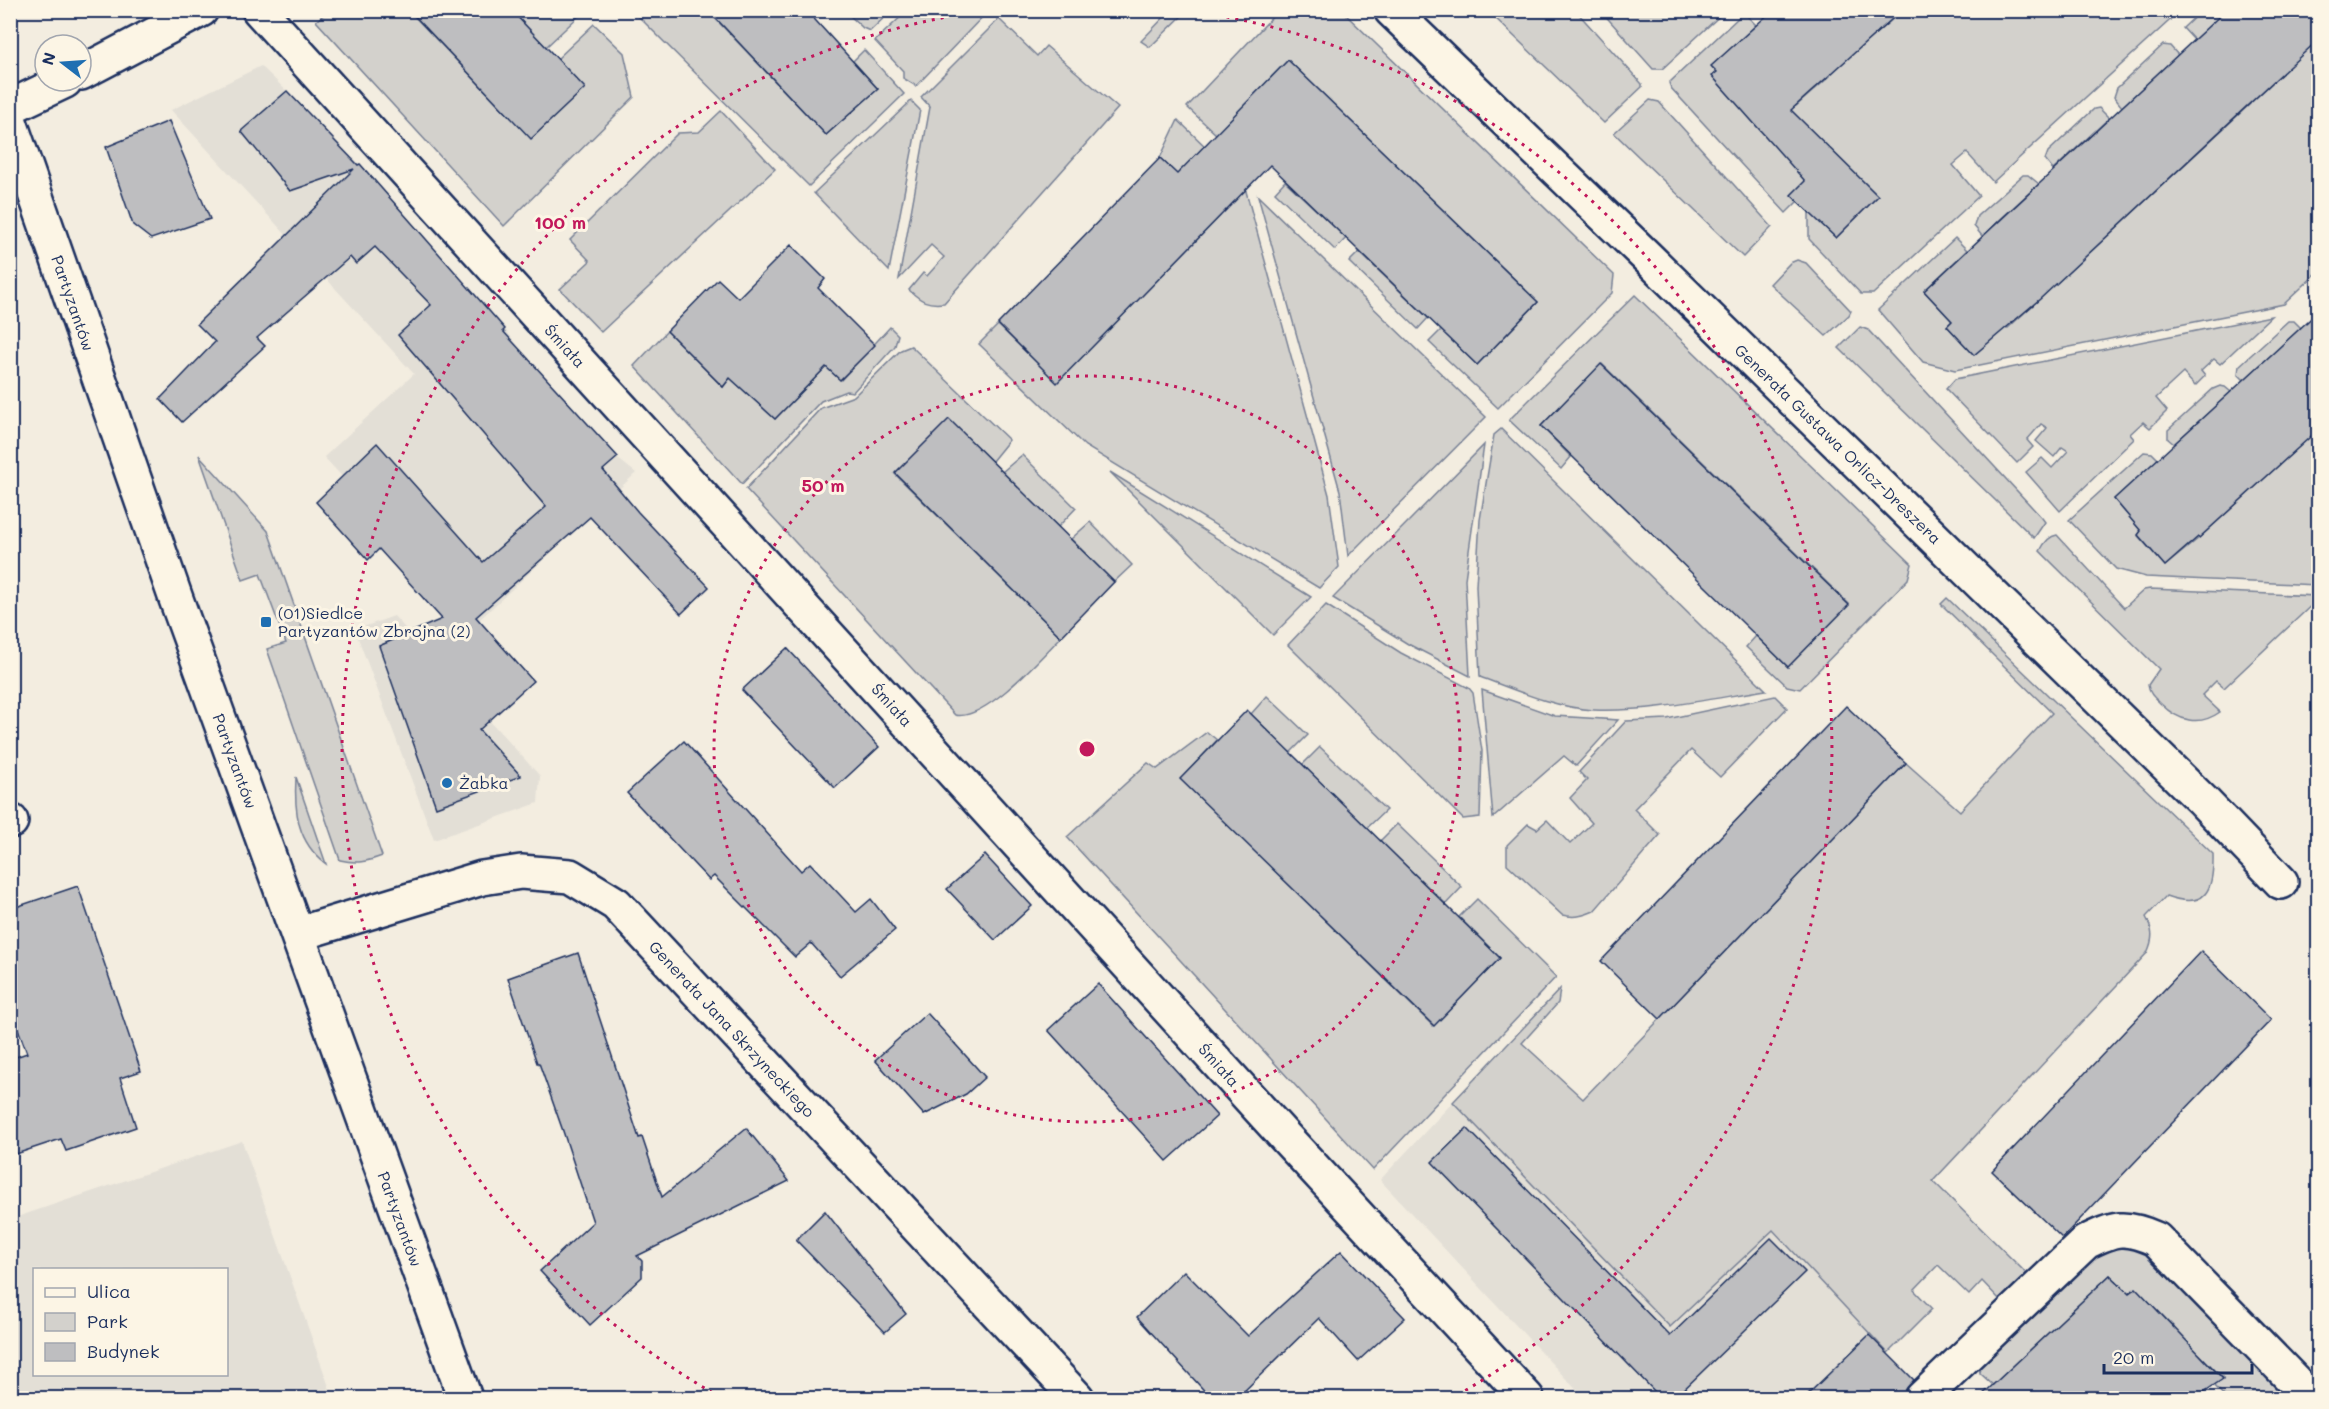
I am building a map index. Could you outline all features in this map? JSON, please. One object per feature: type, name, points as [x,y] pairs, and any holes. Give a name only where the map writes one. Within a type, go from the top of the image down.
[{"type":"street","points":[[93,67],[201,10]]},
{"type":"street","name":"Śmiała","points":[[259,10],[1286,1138],[1527,1398]]},
{"type":"street","name":"Generała Gustawa Orlicz-Dreszera","points":[[1391,10],[2203,801],[2281,882]]},
{"type":"street","points":[[10,107],[40,93]]},
{"type":"street","name":"Partyzantów","points":[[10,122],[176,600],[465,1398]]},
{"type":"street","name":"Generała Jana Skrzyneckiego","points":[[298,934],[482,878],[521,872],[570,876],[607,898],[616,904],[1077,1398]]},
{"type":"street","points":[[1922,1398],[2086,1242],[2112,1230],[2143,1233],[2156,1239],[2311,1398]]},
{"type":"shaded area","points":[[261,66],[303,107],[333,142],[336,141],[352,159],[354,158],[505,329],[522,352],[617,458],[636,473],[477,622],[324,457],[414,374],[171,110]]},
{"type":"shaded area","points":[[394,616],[540,776],[538,803],[434,840],[355,630]]},
{"type":"shaded area","points":[[1453,1102],[1670,1326],[1773,1229],[1904,1370],[1875,1398],[1584,1398],[1380,1180]]},
{"type":"shaded area","points":[[242,1141],[333,1398],[11,1398],[11,1219]]},
{"type":"green space","points":[[580,10],[582,13],[546,47],[511,11]]},
{"type":"green space","points":[[989,10],[916,86],[903,78],[903,71],[875,41],[907,11]]},
{"type":"green space","points":[[328,11],[409,11],[531,138],[584,88],[557,59],[594,24],[624,53],[634,97],[504,226],[316,21]]},
{"type":"green space","points":[[633,11],[708,11],[826,135],[878,89],[853,61],[864,50],[904,94],[809,186]]},
{"type":"green space","points":[[845,11],[891,11],[870,31],[863,28]]},
{"type":"green space","points":[[1170,11],[1187,11],[1150,47],[1141,41]]},
{"type":"green space","points":[[1278,11],[1342,11],[1614,275],[1612,293],[1498,408],[1429,342],[1441,330],[1477,365],[1538,302],[1288,60],[1227,123],[1248,164],[1187,107]]},
{"type":"green space","points":[[1488,11],[1562,11],[1566,14],[1576,11],[1642,84],[1642,87],[1604,123]]},
{"type":"green space","points":[[1601,11],[1725,11],[1662,69],[1653,69]]},
{"type":"green space","points":[[1902,11],[2180,11],[1993,182],[1967,153],[1953,165],[1979,196],[1873,294],[1861,294],[1809,239],[1809,212],[1836,238],[1878,196],[1833,152],[1798,201],[1786,213],[1671,88],[1669,83],[1740,16],[1747,16],[1756,25],[1712,67],[1741,99],[1796,106],[1830,76],[1829,74]]},
{"type":"green space","points":[[2201,11],[2226,11],[2194,40],[2183,28]]},
{"type":"green space","points":[[999,19],[1037,56],[1046,46],[1118,108],[944,303],[929,303],[909,290],[923,273],[927,276],[944,257],[931,245],[899,279],[930,107],[921,97]]},
{"type":"green space","points":[[2318,39],[2318,272],[2284,304],[1955,370],[1923,362],[1878,310],[1955,238],[1967,250],[1924,291],[1952,321],[1947,326],[1974,355],[2006,326],[2008,328]]},
{"type":"green space","points":[[2163,45],[2170,46],[2178,55],[2122,107],[2114,97],[2117,88]]},
{"type":"green space","points":[[1650,100],[1659,102],[1772,227],[1743,257],[1614,133]]},
{"type":"green space","points":[[911,101],[920,110],[889,271],[814,193]]},
{"type":"green space","points":[[2099,108],[2109,118],[2053,170],[2045,160],[2048,152],[2094,109]]},
{"type":"green space","points":[[721,111],[775,169],[601,332],[560,289],[590,261],[570,240],[678,133],[699,132]]},
{"type":"green space","points":[[1178,120],[1244,184],[1329,495],[1339,567],[1319,588],[1085,446],[979,344],[998,325],[1057,382],[1220,216],[1160,158]]},
{"type":"green space","points":[[2023,175],[2028,175],[2039,184],[1982,236],[1974,226],[1977,216]]},
{"type":"green space","points":[[1285,181],[1346,238],[1335,250],[1275,192]]},
{"type":"green space","points":[[1258,196],[1486,417],[1348,556],[1340,491]]},
{"type":"green space","points":[[1359,252],[1428,318],[1418,329],[1349,262]]},
{"type":"green space","points":[[1797,260],[1806,263],[1851,311],[1826,336],[1770,284],[1790,263]]},
{"type":"green space","points":[[1635,295],[1912,564],[1908,579],[1800,689],[1787,686],[1746,647],[1756,636],[1788,667],[1849,604],[1602,364],[1541,426],[1571,457],[1561,469],[1509,420]]},
{"type":"green space","points":[[2271,316],[2220,364],[2214,359],[2201,371],[2205,376],[2195,386],[2183,373],[2156,398],[2167,411],[2150,428],[2143,422],[2130,434],[2134,439],[2060,511],[2026,472],[2042,458],[2052,468],[2068,451],[2062,447],[2054,457],[2036,441],[2047,428],[2041,424],[2027,440],[2033,447],[2017,463],[1946,389],[1955,379]]},
{"type":"green space","points":[[2288,321],[2294,321],[2301,328],[2244,380],[2238,374],[2239,366]]},
{"type":"green space","points":[[890,327],[898,335],[895,346],[853,392],[846,391],[821,401],[742,484],[634,366],[667,331],[723,387],[730,378],[775,419],[826,367],[841,380]]},
{"type":"green space","points":[[1860,327],[1868,330],[2042,518],[2045,522],[2034,538],[1839,348]]},
{"type":"green space","points":[[911,346],[1009,440],[992,461],[895,474],[1061,637],[996,699],[967,715],[955,715],[746,489],[821,408],[854,396],[901,350]]},
{"type":"green space","points":[[2220,386],[2231,392],[2174,444],[2168,439],[2168,430],[2213,389]]},
{"type":"green space","points":[[1501,429],[1766,690],[1658,707],[1594,710],[1550,702],[1480,677],[1476,586],[1480,520],[1494,435]]},
{"type":"green space","points":[[2318,429],[2318,585],[2146,577],[2116,569],[2069,520],[2144,452],[2152,453],[2158,459],[2114,499],[2141,531],[2138,536],[2165,566],[2199,538]]},
{"type":"green space","points":[[1484,445],[1465,579],[1470,676],[1408,644],[1333,598]]},
{"type":"green space","points":[[199,455],[268,531],[382,856],[361,862],[340,860],[267,649],[286,643],[260,574],[243,580]]},
{"type":"green space","points":[[1022,455],[1076,508],[1058,527],[1002,472]]},
{"type":"green space","points":[[1110,472],[1311,597],[1273,635]]},
{"type":"green space","points":[[1090,522],[1132,565],[1114,582],[1071,539]]},
{"type":"green space","points":[[2057,535],[2124,608],[2144,590],[2150,589],[2318,596],[2318,599],[2224,688],[2216,681],[2202,695],[2220,712],[2197,721],[2189,720],[2174,715],[2151,693],[2148,685],[2159,669],[2040,551],[2049,539]]},
{"type":"green space","points":[[1947,598],[2213,854],[2212,878],[2209,887],[2199,899],[2190,901],[2166,896],[2146,917],[2152,934],[2147,953],[1933,1181],[2027,1276],[2001,1301],[1982,1281],[1969,1295],[1938,1265],[1914,1290],[1932,1309],[1888,1353],[1773,1230],[1670,1327],[1453,1102],[1560,989],[1558,1003],[1522,1043],[1583,1099],[1906,763],[1960,811],[2052,713],[1941,604]]},
{"type":"green space","points":[[1326,605],[1401,653],[1469,688],[1473,693],[1482,751],[1480,817],[1463,819],[1288,645]]},
{"type":"green space","points":[[1482,690],[1555,716],[1618,720],[1576,766],[1564,756],[1493,818]]},
{"type":"green space","points":[[1267,696],[1308,735],[1290,753],[1251,714]]},
{"type":"green space","points":[[1775,696],[1787,708],[1720,777],[1691,750],[1634,809],[1660,835],[1594,911],[1578,916],[1562,915],[1507,864],[1507,845],[1528,824],[1537,829],[1547,820],[1570,844],[1592,823],[1570,798],[1587,780],[1579,772],[1626,721],[1667,719]]},
{"type":"green space","points":[[1207,732],[1217,740],[1181,779],[1433,1026],[1500,958],[1459,917],[1477,899],[1556,977],[1373,1170],[1067,837],[1148,763],[1157,769]]},
{"type":"green space","points":[[1320,747],[1386,810],[1367,828],[1302,765]]},
{"type":"green space","points":[[296,777],[326,864],[309,846],[299,825]]},
{"type":"green space","points":[[1397,824],[1462,887],[1446,904],[1380,841]]},
{"type":"green space","points":[[2128,1244],[2142,1248],[2291,1398],[2226,1398],[2214,1385],[2223,1378],[2199,1354],[2190,1361],[2167,1335],[2174,1327],[2136,1289],[2129,1293],[2110,1275],[1993,1385],[1980,1373],[1979,1367],[2091,1256],[2113,1246]]},
{"type":"building","points":[[409,10],[511,10],[585,88],[531,139]]},
{"type":"building","points":[[708,10],[806,10],[878,89],[826,135]]},
{"type":"building","points":[[1773,10],[1902,10],[1791,110],[1878,196],[1836,238],[1791,195],[1805,181],[1712,76],[1717,72],[1711,66]]},
{"type":"building","points":[[2226,10],[2319,10],[2319,39],[2040,299],[1974,355],[1947,326],[1952,321],[1924,291]]},
{"type":"building","points":[[1288,60],[1538,302],[1477,365],[1270,165],[1057,383],[998,324],[1160,158],[1177,174]]},
{"type":"building","points":[[287,91],[358,165],[360,164],[505,329],[503,331],[618,457],[603,470],[638,512],[709,587],[681,614],[590,517],[476,617],[533,681],[479,730],[521,776],[436,807],[379,646],[442,619],[379,549],[368,560],[316,502],[377,443],[483,562],[546,507],[398,335],[431,305],[375,247],[356,264],[350,257],[257,338],[265,346],[182,422],[160,399],[215,342],[197,324],[354,169],[290,191],[241,131]]},
{"type":"building","points":[[169,121],[210,219],[151,239],[133,225],[106,147]]},
{"type":"building","points":[[791,245],[825,279],[818,288],[875,345],[840,380],[826,367],[775,419],[730,378],[723,387],[667,331],[718,279],[738,298]]},
{"type":"building","points":[[2319,311],[2319,429],[2165,566],[2138,535],[2141,531],[2114,499]]},
{"type":"building","points":[[1601,364],[1849,605],[1788,667],[1541,426]]},
{"type":"building","points":[[949,419],[1114,582],[1061,637],[895,473]]},
{"type":"building","points":[[787,648],[879,747],[835,788],[742,690]]},
{"type":"building","points":[[1846,706],[1906,763],[1660,1019],[1601,961]]},
{"type":"building","points":[[1247,710],[1500,958],[1434,1026],[1180,779]]},
{"type":"building","points":[[684,741],[801,871],[810,863],[856,912],[871,899],[895,930],[840,976],[811,943],[795,957],[714,876],[709,880],[627,793]]},
{"type":"building","points":[[985,855],[1032,906],[995,940],[947,889]]},
{"type":"building","points":[[78,886],[141,1071],[120,1078],[136,1127],[66,1151],[61,1139],[10,1156],[10,1059],[27,1053],[10,1007],[10,909]]},
{"type":"building","points":[[2201,951],[2271,1020],[2062,1238],[1992,1171]]},
{"type":"building","points":[[578,953],[639,1138],[642,1137],[662,1197],[746,1128],[789,1181],[637,1256],[642,1261],[642,1277],[590,1325],[540,1271],[593,1222],[508,978]]},
{"type":"building","points":[[1098,984],[1217,1116],[1167,1161],[1048,1030]]},
{"type":"building","points":[[927,1013],[985,1077],[966,1094],[924,1115],[875,1060]]},
{"type":"building","points":[[1467,1128],[1670,1336],[1771,1238],[1805,1272],[1675,1398],[1661,1398],[1432,1162]]},
{"type":"building","points":[[825,1211],[906,1314],[885,1332],[796,1240]]},
{"type":"building","points":[[1341,1251],[1405,1318],[1358,1361],[1319,1318],[1237,1398],[1211,1398],[1137,1317],[1184,1271],[1248,1336]]},
{"type":"building","points":[[2110,1275],[2129,1293],[2136,1288],[2223,1379],[2195,1398],[1979,1398]]},
{"type":"building","points":[[1869,1335],[1914,1380],[1904,1392],[1904,1398],[1804,1398]]},
{"type":"place","name":"(01)Siedlce Partyzantów Zbrojna (2)","points":[[266,622]]},
{"type":"place","name":"Żabka","points":[[447,783]]}]
